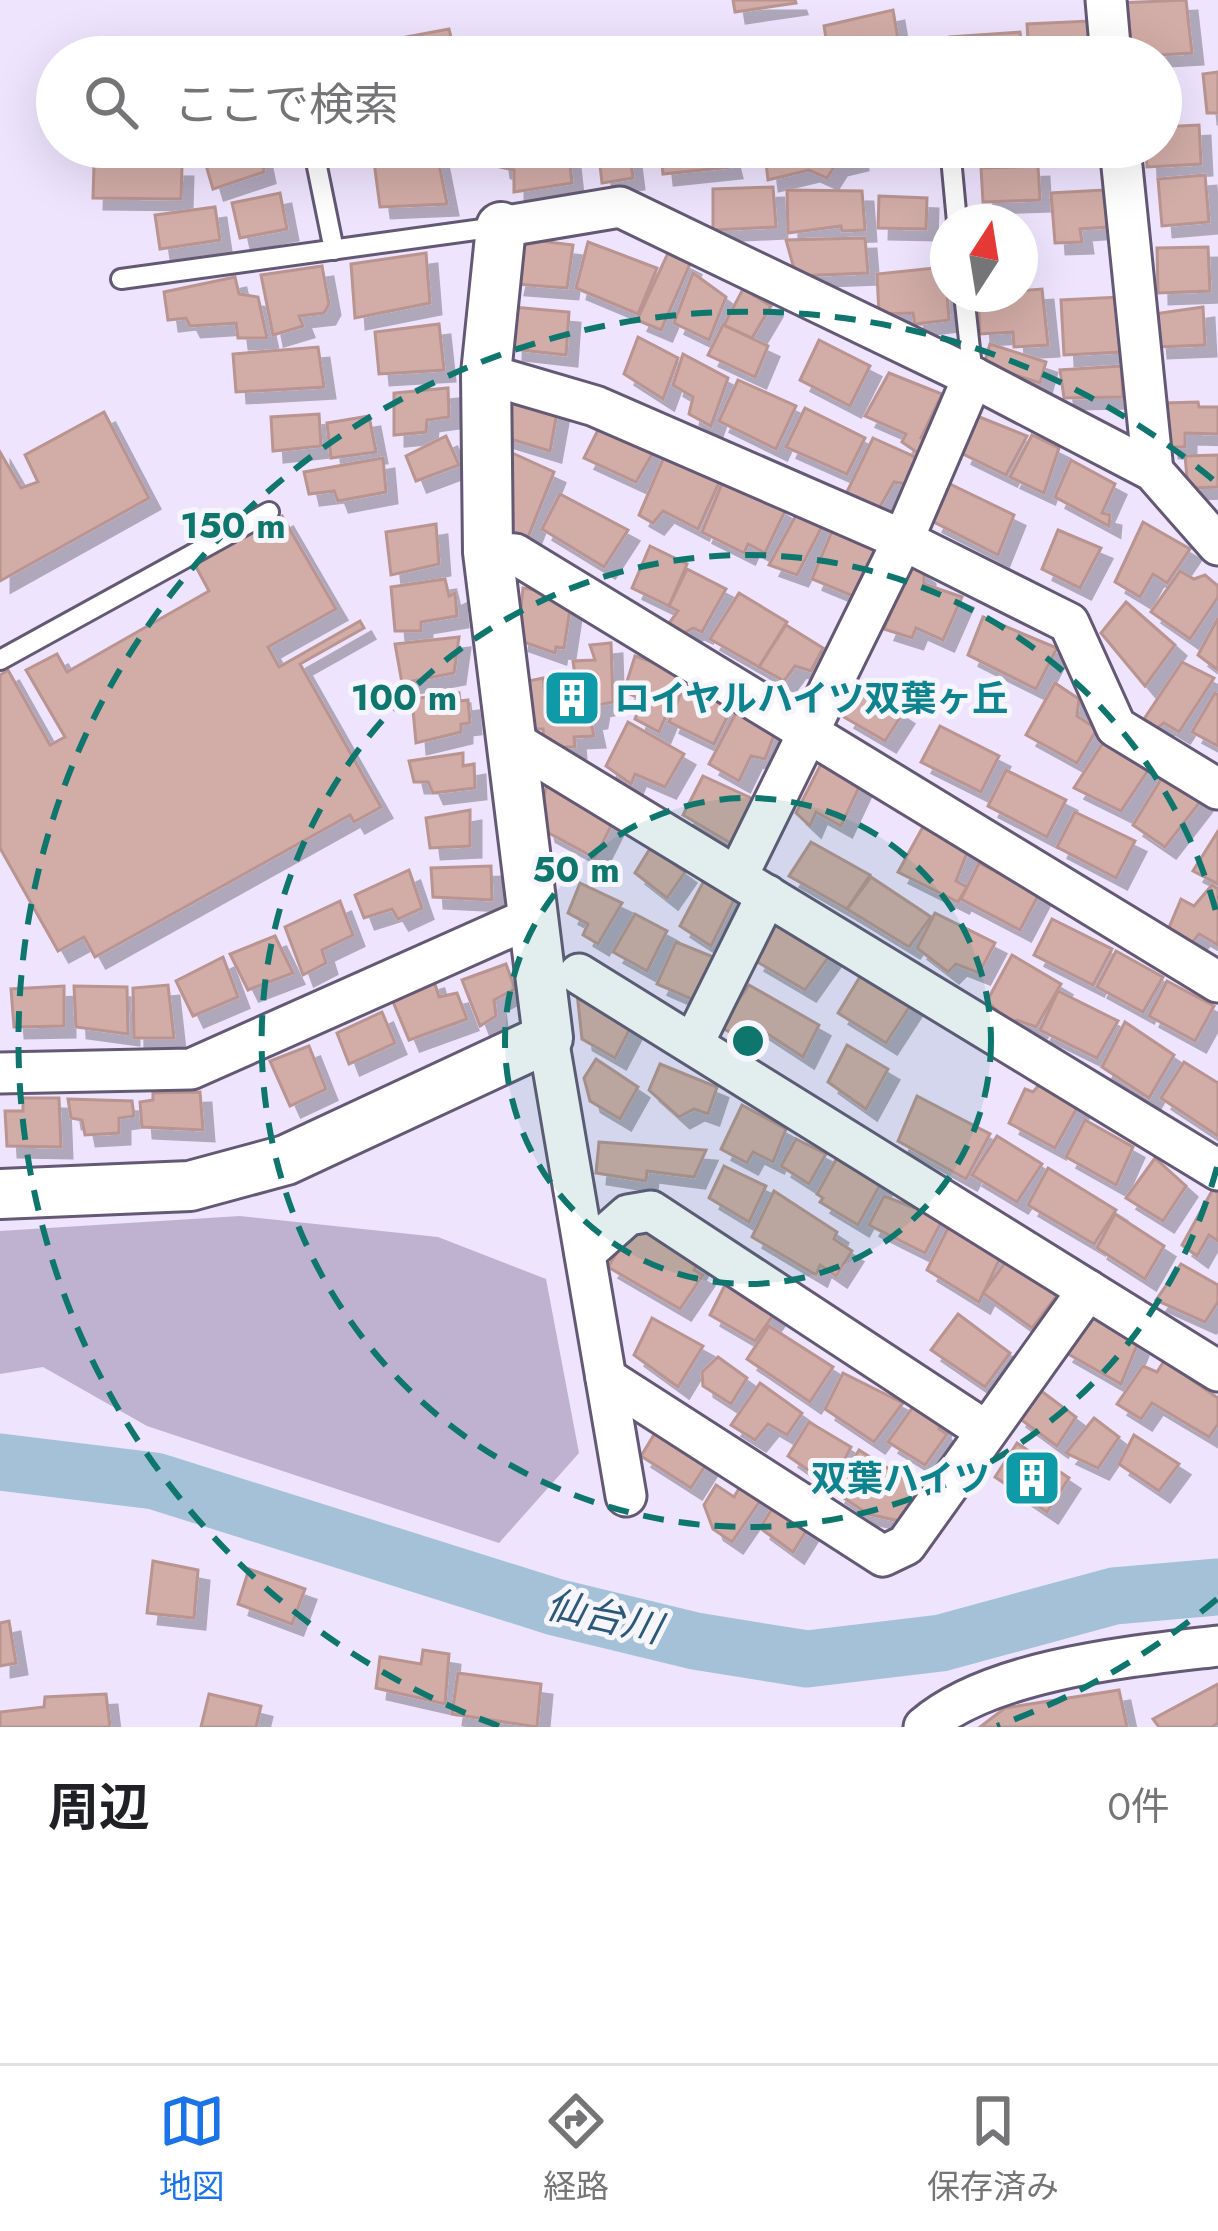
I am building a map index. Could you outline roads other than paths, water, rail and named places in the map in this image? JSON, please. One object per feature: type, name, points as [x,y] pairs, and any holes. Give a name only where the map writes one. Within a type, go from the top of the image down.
[{"type":"street","points":[[1106,0],[1110,36]]},
{"type":"street","points":[[1122,168],[1153,471]]},
{"type":"street","points":[[626,1496],[530,918],[488,552],[486,374],[501,227],[620,207],[973,377],[1153,471],[1218,545]]},
{"type":"street","points":[[486,374],[595,406],[903,539],[1070,623],[1116,727],[1218,789]]},
{"type":"street","points":[[693,1044],[812,731],[973,377]]},
{"type":"street","points":[[488,552],[515,554],[1218,982]]},
{"type":"street","points":[[511,740],[1218,1170]]},
{"type":"street","points":[[0,1073],[191,1069],[530,918]]},
{"type":"street","points":[[579,974],[1218,1371]]},
{"type":"street","points":[[0,1194],[190,1186],[286,1160],[548,1038]]},
{"type":"street","points":[[585,1253],[628,1215],[651,1211],[986,1431]]},
{"type":"street","points":[[606,1378],[883,1556],[906,1545],[1088,1290]]},
{"type":"street","points":[[924,1727],[994,1692],[1086,1662],[1218,1646]]},
{"type":"lane","points":[[317,168],[334,250]]},
{"type":"lane","points":[[952,168],[955,204]]},
{"type":"lane","points":[[122,278],[501,227]]},
{"type":"lane","points":[[966,312],[973,377]]},
{"type":"lane","points":[[0,660],[269,512]]},
{"type":"waterway","name":"仙台川","points":[[0,1462],[155,1481],[555,1607],[695,1641],[807,1659],[941,1643],[1114,1596],[1218,1587]]},
{"type":"place","name":"ロイヤルハイツ双葉ヶ丘","points":[[572,698]]},
{"type":"place","name":"双葉ハイツ","points":[[1032,1478]]}]
